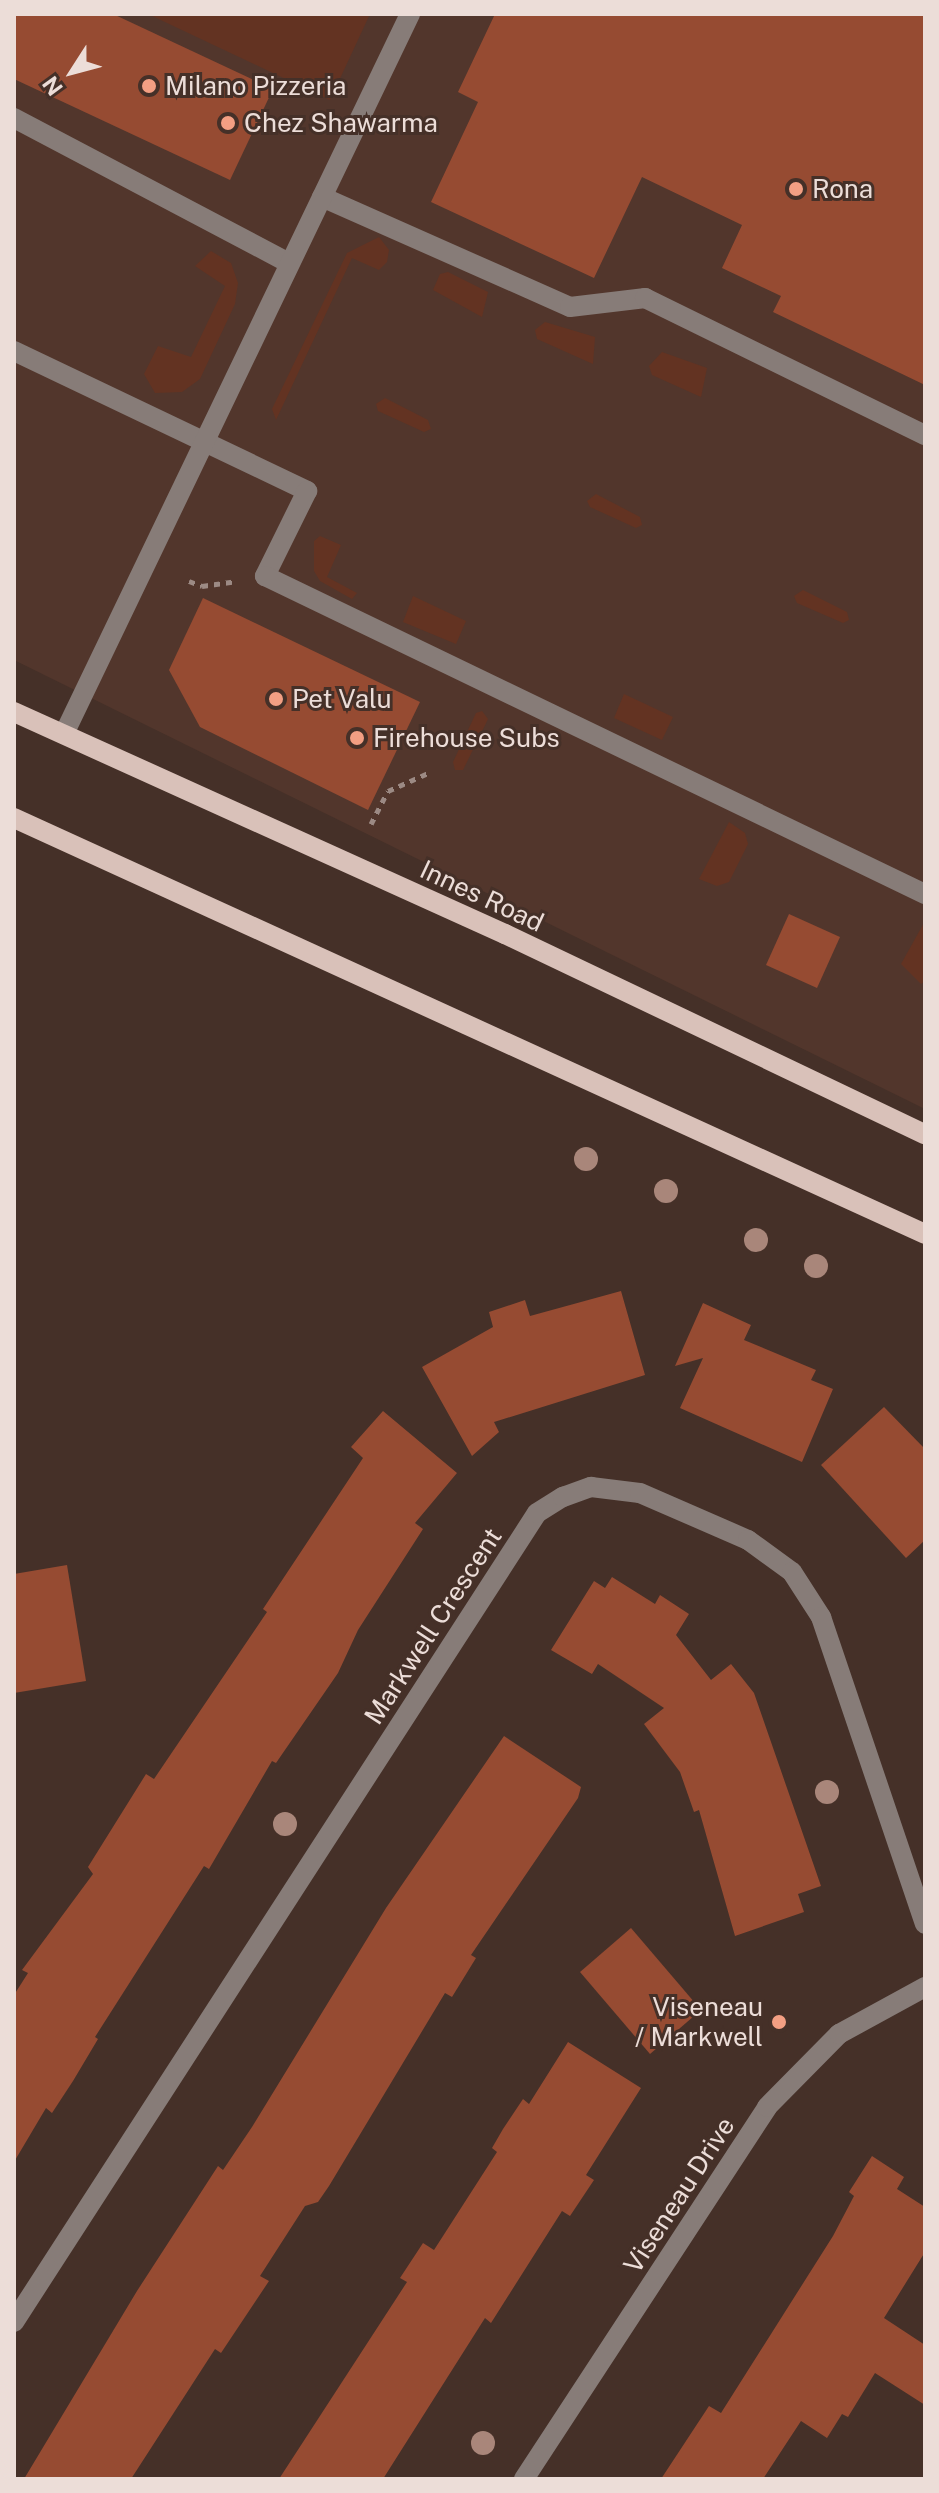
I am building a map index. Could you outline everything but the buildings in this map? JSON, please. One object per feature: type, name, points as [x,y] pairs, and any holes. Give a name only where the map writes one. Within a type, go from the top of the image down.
[{"type":"main road","name":"Innes Road","points":[[14,712],[925,1134]]},
{"type":"main road","points":[[14,818],[925,1234]]},
{"type":"street","points":[[64,734],[209,441],[289,263],[410,14]]},
{"type":"street","points":[[14,118],[289,263]]},
{"type":"street","points":[[322,197],[570,307],[645,298],[925,435]]},
{"type":"street","points":[[14,351],[209,441],[307,491],[265,576],[925,894]]},
{"type":"street","name":"Markwell Crescent","points":[[14,2322],[537,1513],[563,1497],[591,1487],[640,1493],[748,1540],[792,1572],[821,1617],[925,1924]]},
{"type":"street","name":"Viseneau Drive","points":[[524,2479],[767,2107],[839,2034],[925,1987]]},
{"type":"path","points":[[189,581],[202,586],[265,576]]},
{"type":"path","points":[[371,824],[388,791],[428,773]]},
{"type":"shaded area","points":[[14,14],[925,14],[925,1109],[14,660]]},
{"type":"shaded area","points":[[148,14],[370,14],[330,100]]},
{"type":"shaded area","points":[[379,237],[389,250],[387,262],[379,270],[352,258],[276,420],[272,409],[347,253]]},
{"type":"shaded area","points":[[211,251],[231,263],[238,283],[235,304],[200,379],[182,392],[155,393],[144,374],[158,346],[191,357],[225,286],[195,266]]},
{"type":"shaded area","points":[[448,272],[488,292],[482,317],[433,290],[440,274]]},
{"type":"shaded area","points":[[545,322],[595,337],[593,364],[537,339],[535,330]]},
{"type":"shaded area","points":[[662,352],[707,368],[701,397],[652,375],[649,366]]},
{"type":"shaded area","points":[[385,398],[428,420],[431,429],[424,432],[378,411],[376,404]]},
{"type":"shaded area","points":[[596,494],[640,517],[642,525],[636,528],[590,507],[587,501]]},
{"type":"shaded area","points":[[320,536],[341,545],[327,577],[357,593],[352,599],[320,581],[314,571],[314,541]]},
{"type":"shaded area","points":[[803,590],[847,612],[849,620],[843,623],[797,603],[794,596]]},
{"type":"shaded area","points":[[413,596],[466,621],[456,644],[403,622]]},
{"type":"shaded area","points":[[624,694],[673,717],[662,740],[614,718]]},
{"type":"shaded area","points":[[482,711],[488,719],[463,770],[455,770],[453,762],[476,713]]},
{"type":"shaded area","points":[[729,822],[745,833],[748,844],[729,882],[717,886],[699,879]]},
{"type":"shaded area","points":[[925,921],[925,981],[921,984],[901,964]]},
{"type":"place","name":"Milano Pizzeria","points":[[149,86]]},
{"type":"place","name":"Chez Shawarma","points":[[228,123]]},
{"type":"place","name":"Rona","points":[[796,189]]},
{"type":"place","name":"Pet Valu","points":[[276,699]]},
{"type":"place","name":"Firehouse Subs","points":[[357,738]]},
{"type":"place","name":"Viseneau / Markwell","points":[[779,2022]]}]
